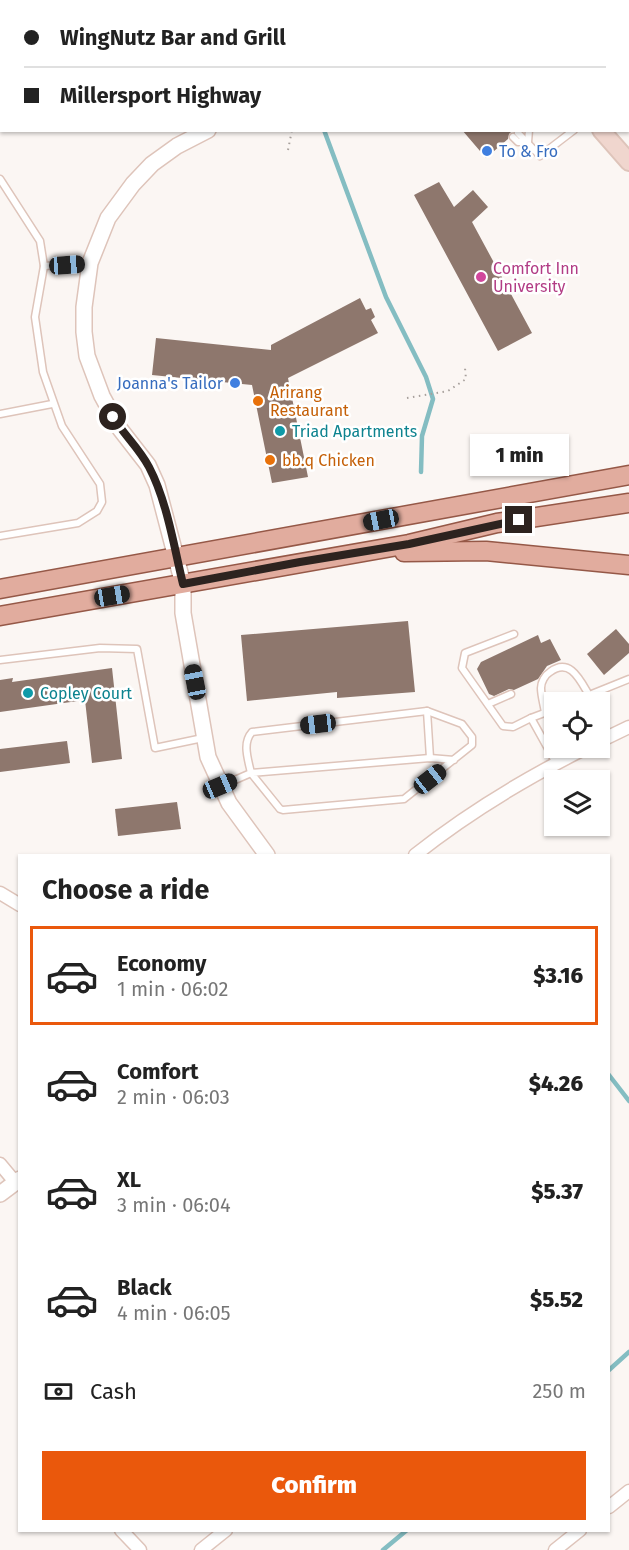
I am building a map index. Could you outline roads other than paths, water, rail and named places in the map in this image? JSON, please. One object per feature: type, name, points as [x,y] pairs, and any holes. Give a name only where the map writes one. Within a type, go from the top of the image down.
[{"type":"main road","points":[[603,132],[629,162]]},
{"type":"main road","points":[[0,589],[629,475]]},
{"type":"main road","points":[[0,616],[409,544],[497,523],[629,503]]},
{"type":"main road","points":[[363,551],[486,551],[629,565]]},
{"type":"street","points":[[204,132],[164,154],[133,184],[108,218],[90,263],[84,307],[84,332],[87,356],[93,376],[106,405],[120,429],[140,452],[157,485],[183,584],[183,613],[208,757],[220,786],[240,819],[266,854]]},
{"type":"street","points":[[610,736],[629,727]]},
{"type":"street","points":[[416,854],[482,806],[566,758]]},
{"type":"street","points":[[0,893],[18,904]]},
{"type":"street","points":[[0,1164],[17,1180],[0,1194]]},
{"type":"street","points":[[610,1506],[629,1491]]},
{"type":"street","points":[[123,1532],[140,1550]]},
{"type":"street","points":[[201,1550],[224,1532]]},
{"type":"street","points":[[555,1550],[578,1532]]},
{"type":"lane","points":[[529,132],[528,142],[540,156],[571,132]]},
{"type":"lane","points":[[515,135],[518,142],[528,142]]},
{"type":"lane","points":[[0,179],[40,241],[44,266],[35,317],[43,372],[52,404],[68,438],[100,484],[102,502],[97,511],[78,523],[0,536]]},
{"type":"lane","points":[[44,266],[90,263]]},
{"type":"lane","points":[[0,414],[52,404]]},
{"type":"lane","points":[[514,633],[465,653],[462,668],[503,726],[513,727],[544,713]]},
{"type":"lane","points":[[0,660],[100,648],[136,649],[155,748],[206,737]]},
{"type":"lane","points":[[544,706],[541,687],[544,677],[561,666],[577,674],[587,692]]},
{"type":"lane","points":[[596,692],[629,679]]},
{"type":"lane","points":[[488,704],[511,694]]},
{"type":"lane","points":[[426,711],[430,758]]},
{"type":"lane","points":[[426,711],[462,724],[472,737],[472,745],[454,760],[404,799],[283,810],[279,809],[251,773],[246,745],[252,732],[426,711]]},
{"type":"lane","points":[[531,718],[556,763]]},
{"type":"lane","points":[[220,786],[251,773],[430,758],[454,760]]},
{"type":"waterway","points":[[325,132],[386,297],[426,377],[433,399],[422,436],[421,472]]},
{"type":"waterway","points":[[610,1076],[629,1101]]},
{"type":"waterway","points":[[610,1369],[629,1352]]},
{"type":"waterway","points":[[383,1550],[405,1532]]},
{"type":"place","name":"To & Fro","points":[[487,151]]},
{"type":"place","name":"Comfort Inn University","points":[[481,277]]},
{"type":"place","name":"Joanna's Tailor","points":[[235,383]]},
{"type":"place","name":"Arirang Restaurant","points":[[258,401]]},
{"type":"place","name":"Triad Apartments","points":[[280,431]]},
{"type":"place","name":"bb.q Chicken","points":[[270,460]]},
{"type":"place","name":"Copley Court","points":[[28,693]]}]
